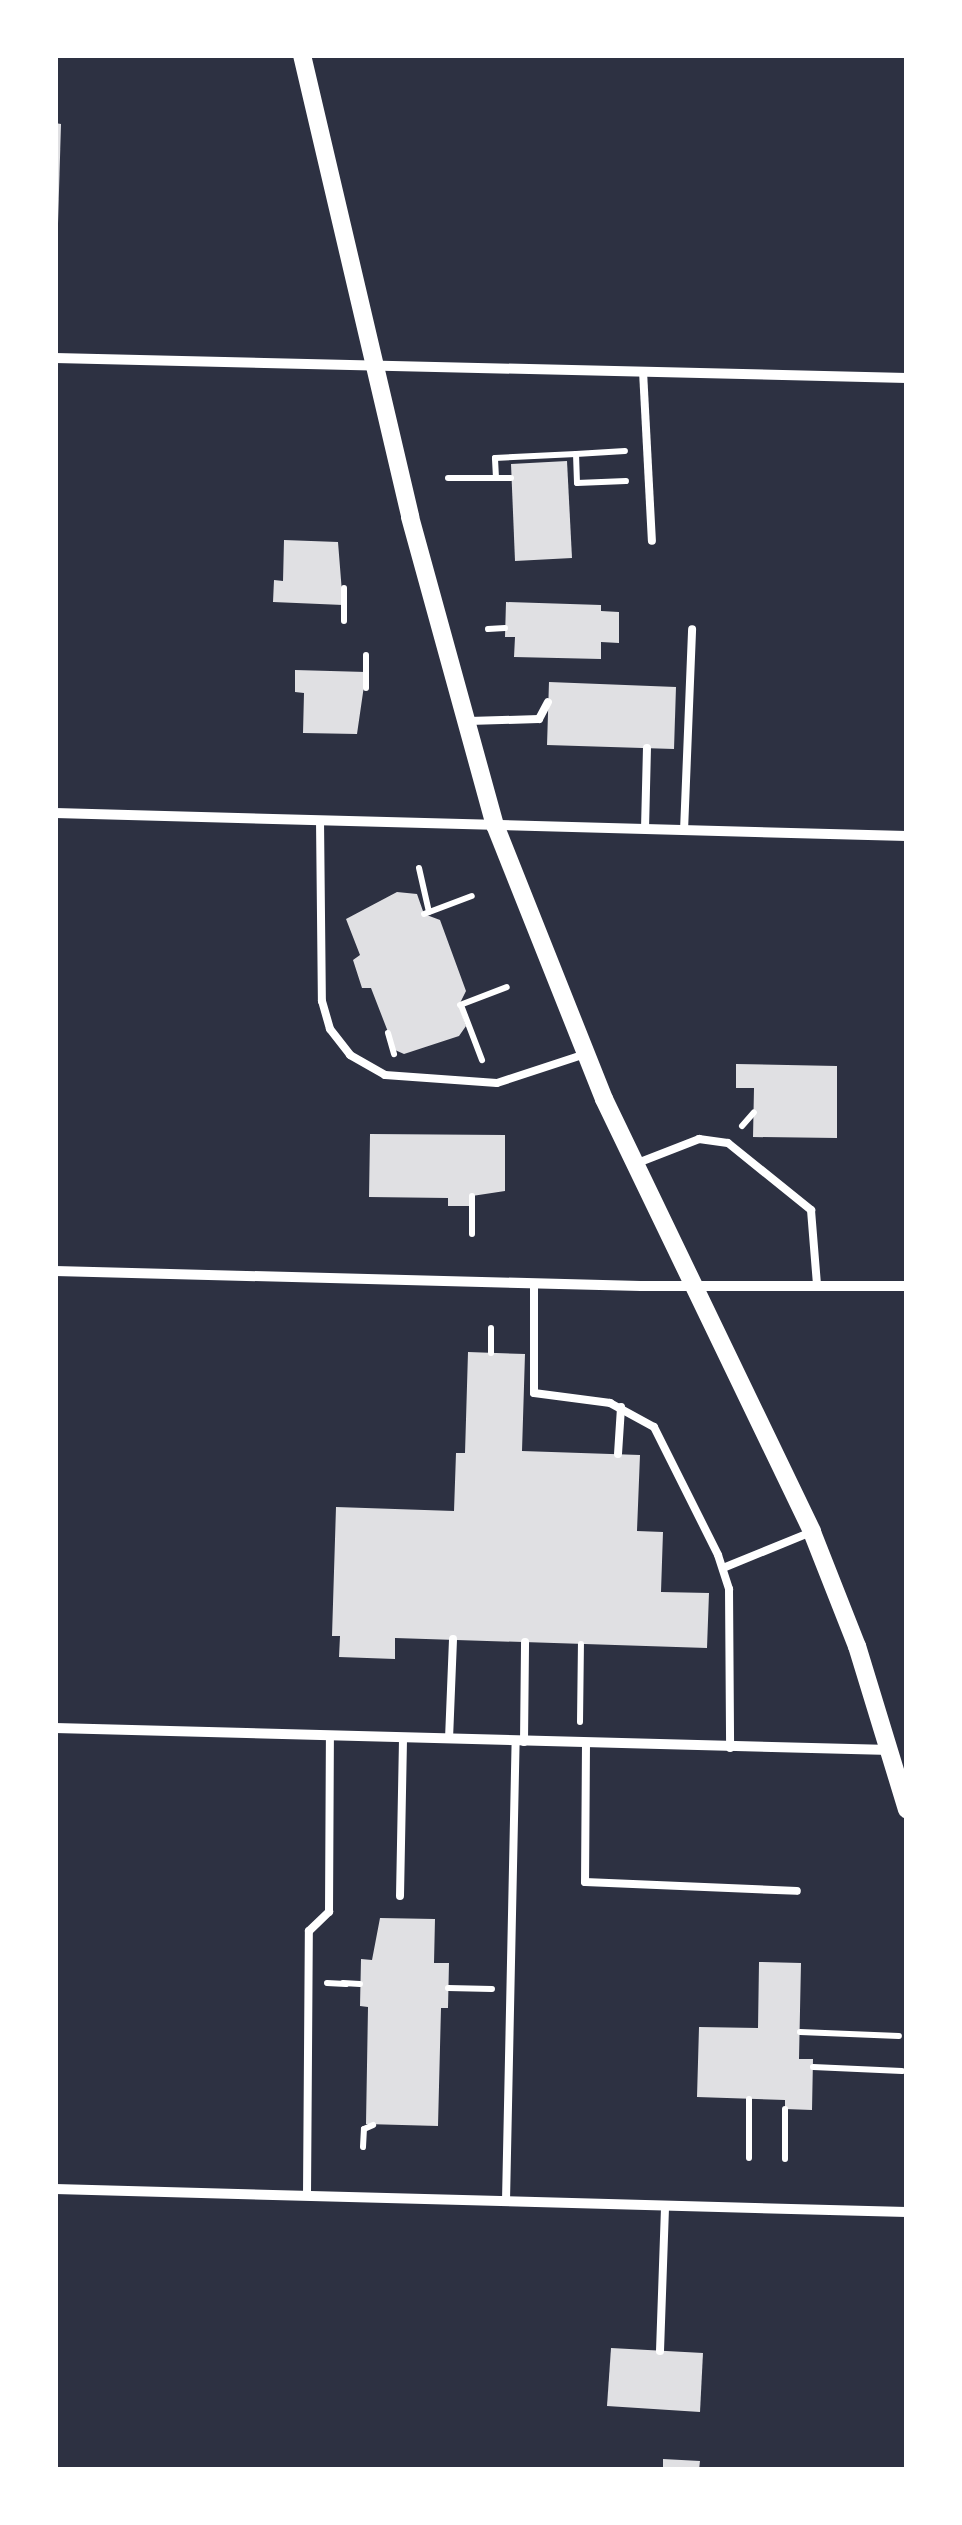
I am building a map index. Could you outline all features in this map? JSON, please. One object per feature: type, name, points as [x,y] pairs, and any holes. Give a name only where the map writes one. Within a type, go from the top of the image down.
[{"type":"street","points":[[302,55],[374,366],[464,721],[495,825],[584,1054],[812,1532],[891,1750],[907,1810]]},
{"type":"street","points":[[55,358],[907,378]]},
{"type":"street","points":[[55,813],[907,836]]},
{"type":"street","points":[[55,1270],[534,1284],[907,1286]]},
{"type":"street","points":[[55,1728],[891,1750]]},
{"type":"street","points":[[55,2189],[907,2212]]},
{"type":"lane","points":[[643,370],[652,541]]},
{"type":"lane","points":[[684,831],[692,629]]},
{"type":"lane","points":[[464,721],[539,719],[548,702]]},
{"type":"lane","points":[[645,829],[646,748]]},
{"type":"lane","points":[[320,820],[322,1001],[330,1028],[350,1055],[386,1076],[497,1083],[584,1054]]},
{"type":"lane","points":[[635,1164],[678,1144],[728,1143],[811,1210],[817,1284]]},
{"type":"lane","points":[[534,1284],[534,1393],[621,1407],[664,1438],[723,1568],[729,1588],[730,1748]]},
{"type":"lane","points":[[618,1454],[621,1407]]},
{"type":"lane","points":[[723,1568],[812,1532]]},
{"type":"lane","points":[[449,1739],[452,1640]]},
{"type":"lane","points":[[506,2201],[525,1642]]},
{"type":"lane","points":[[307,2196],[309,1930],[329,1912],[330,1736]]},
{"type":"lane","points":[[400,1896],[403,1738]]},
{"type":"lane","points":[[583,1743],[585,1882],[797,1890]]},
{"type":"lane","points":[[660,2351],[665,2205]]},
{"type":"path","points":[[496,478],[494,458],[647,450]]},
{"type":"path","points":[[576,454],[573,483],[648,481]]},
{"type":"path","points":[[448,478],[511,478]]},
{"type":"path","points":[[344,588],[344,621]]},
{"type":"path","points":[[488,629],[505,628]]},
{"type":"path","points":[[366,655],[366,688]]},
{"type":"path","points":[[419,868],[426,913],[472,896]]},
{"type":"path","points":[[482,1060],[460,1005],[507,987]]},
{"type":"path","points":[[472,1196],[472,1234]]},
{"type":"path","points":[[491,1328],[491,1353]]},
{"type":"path","points":[[581,1644],[583,1743]]},
{"type":"path","points":[[343,1984],[360,1984]]},
{"type":"path","points":[[448,1988],[458,1988]]},
{"type":"path","points":[[800,2032],[899,2036]]},
{"type":"path","points":[[813,2067],[902,2071]]},
{"type":"path","points":[[749,2099],[749,2158]]},
{"type":"path","points":[[785,2109],[785,2159]]},
{"type":"path","points":[[363,2147],[364,2129],[372,2125]]},
{"type":"building","points":[[55,123],[61,124],[58,224],[55,224]]},
{"type":"building","points":[[567,461],[572,558],[515,561],[511,464]]},
{"type":"building","points":[[284,540],[338,542],[343,605],[273,602],[274,580],[283,581]]},
{"type":"building","points":[[506,602],[601,605],[601,611],[619,612],[619,643],[601,642],[601,659],[514,657],[515,637],[505,637]]},
{"type":"building","points":[[295,670],[366,672],[357,734],[303,733],[304,693],[295,692]]},
{"type":"building","points":[[549,682],[676,687],[674,749],[547,745]]},
{"type":"building","points":[[397,892],[417,894],[424,914],[440,920],[466,991],[459,1005],[466,1026],[459,1036],[404,1054],[395,1050],[371,988],[362,988],[353,960],[360,955],[346,919]]},
{"type":"building","points":[[736,1064],[837,1066],[837,1138],[753,1137],[754,1088],[736,1088]]},
{"type":"building","points":[[370,1134],[505,1135],[505,1191],[472,1196],[472,1206],[448,1206],[448,1198],[369,1197]]},
{"type":"building","points":[[468,1352],[525,1354],[522,1451],[640,1455],[637,1531],[663,1532],[661,1592],[709,1593],[707,1648],[395,1638],[395,1659],[339,1657],[340,1636],[332,1636],[336,1507],[454,1511],[456,1453],[465,1453]]},
{"type":"building","points":[[380,1918],[435,1919],[434,1963],[449,1963],[448,2008],[441,2008],[438,2126],[366,2124],[368,2007],[360,2006],[361,1959],[372,1960]]},
{"type":"building","points":[[759,1962],[801,1963],[799,2059],[813,2059],[812,2110],[785,2109],[785,2100],[697,2097],[699,2027],[758,2028]]},
{"type":"building","points":[[611,2348],[703,2353],[700,2412],[607,2406]]},
{"type":"building","points":[[663,2459],[700,2461],[699,2470],[663,2470]]}]
